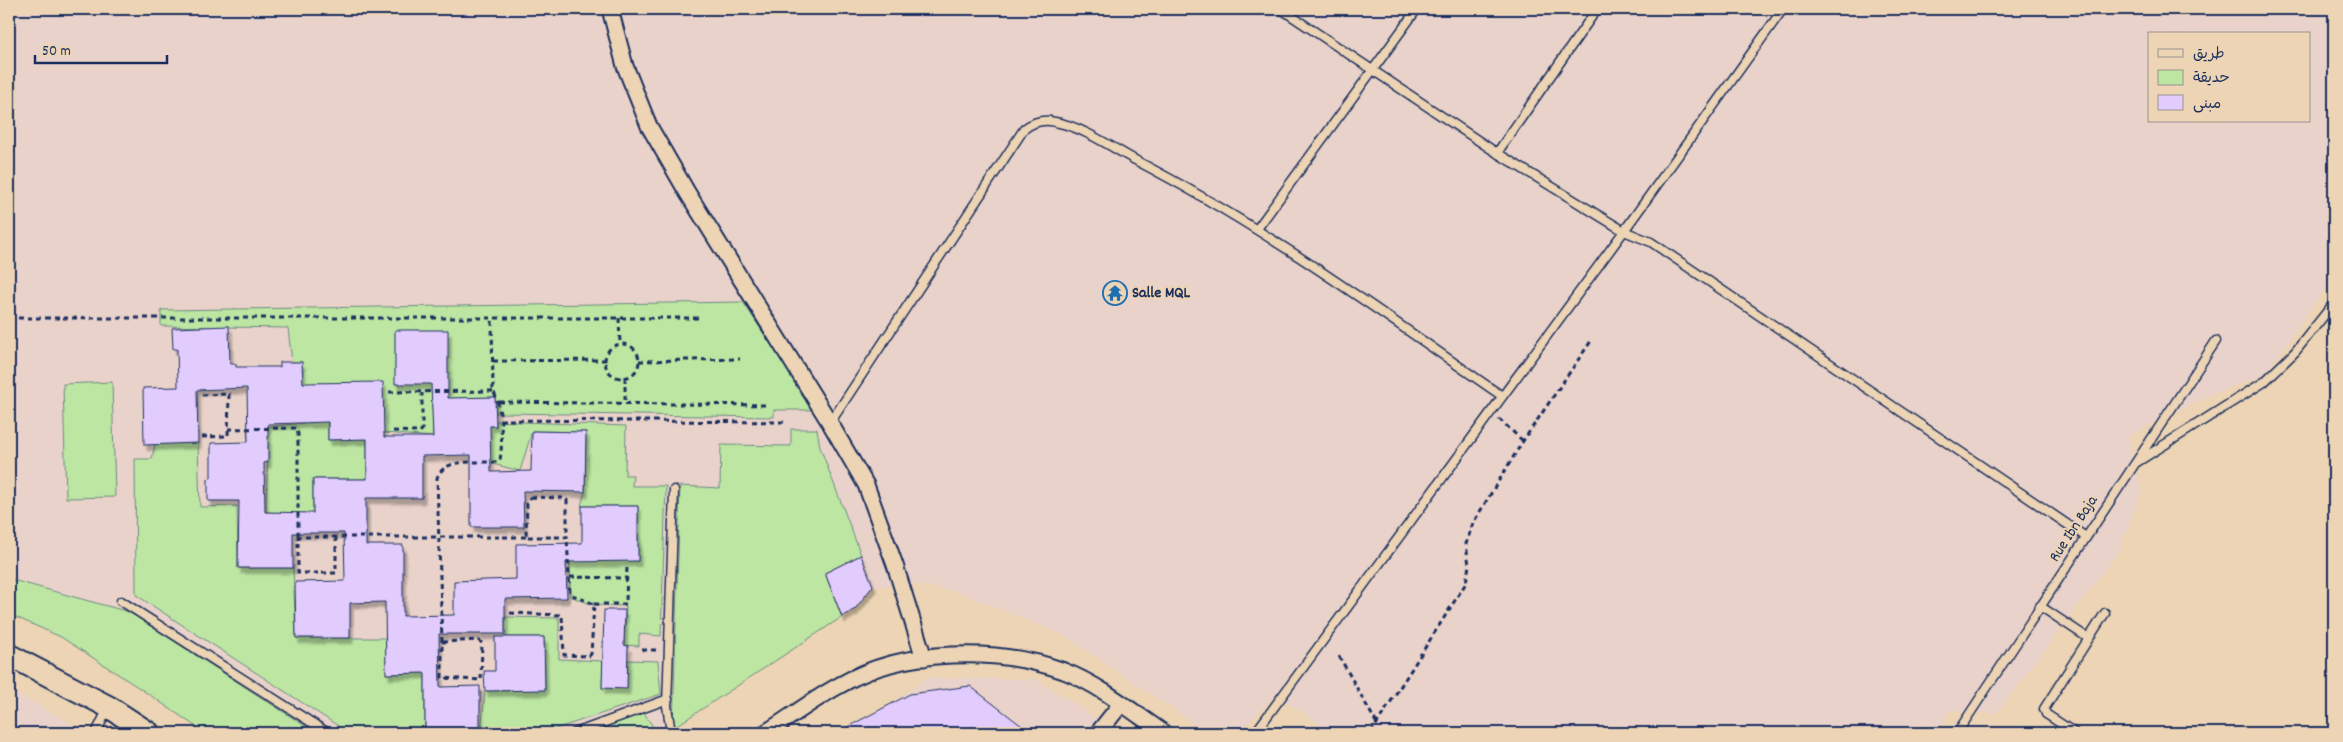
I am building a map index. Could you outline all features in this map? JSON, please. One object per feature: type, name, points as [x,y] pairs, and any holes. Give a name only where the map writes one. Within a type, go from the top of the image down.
[{"type":"street","points":[[610,9],[624,66],[649,126],[687,192],[830,423],[866,485],[895,565],[924,658]]},
{"type":"street","points":[[9,655],[109,706],[149,733]]},
{"type":"street","points":[[765,733],[843,683],[900,661],[962,655],[998,656],[1033,662],[1065,672],[1121,704],[1164,733]]},
{"type":"street","points":[[1098,733],[1121,704]]},
{"type":"lane","points":[[1281,9],[1497,152],[1624,231],[1651,242],[2086,537]]},
{"type":"lane","points":[[1257,229],[1417,9]]},
{"type":"lane","points":[[1497,152],[1597,9]]},
{"type":"lane","points":[[1255,733],[1624,231],[1782,9]]},
{"type":"lane","points":[[830,423],[1024,129],[1030,124],[1042,121],[1068,125],[1188,187],[1257,229],[1502,396]]},
{"type":"lane","points":[[2134,465],[2264,382],[2296,352],[2334,303]]},
{"type":"lane","name":"Rue Ibn Baja","points":[[1957,733],[2216,342]]},
{"type":"lane","points":[[671,733],[668,700],[674,490]]},
{"type":"lane","points":[[122,601],[328,733]]},
{"type":"lane","points":[[2040,606],[2088,638]]},
{"type":"lane","points":[[2075,733],[2046,714],[2044,709],[2105,613]]},
{"type":"lane","points":[[575,733],[668,700]]},
{"type":"lane","points":[[96,733],[109,706]]},
{"type":"path","points":[[9,318],[698,318]]},
{"type":"path","points":[[442,642],[478,640],[482,642],[482,677],[480,680],[442,678],[437,478],[439,472],[449,464],[496,462],[500,460],[499,402],[493,391],[492,318]]},
{"type":"path","points":[[619,318],[620,344]]},
{"type":"path","points":[[1371,733],[1466,583],[1469,565],[1466,544],[1470,530],[1523,441],[1592,341]]},
{"type":"path","points":[[620,344],[631,346],[640,361],[636,371],[625,378],[612,374],[606,365],[610,350],[620,344]]},
{"type":"path","points":[[640,361],[740,359]]},
{"type":"path","points":[[493,361],[606,360]]},
{"type":"path","points":[[625,378],[625,403]]},
{"type":"path","points":[[389,392],[493,391]]},
{"type":"path","points":[[393,432],[419,432],[422,430],[422,392]]},
{"type":"path","points":[[202,395],[229,394],[227,436],[202,437]]},
{"type":"path","points":[[499,402],[770,405]]},
{"type":"path","points":[[1491,412],[1523,441]]},
{"type":"path","points":[[500,420],[785,422]]},
{"type":"path","points":[[228,428],[296,428],[298,434],[297,570],[301,574],[336,573],[336,536]]},
{"type":"path","points":[[526,536],[529,499],[531,497],[563,497],[567,500],[566,536],[571,595],[594,604],[626,604],[627,565]]},
{"type":"path","points":[[298,536],[566,536]]},
{"type":"path","points":[[570,577],[627,578]]},
{"type":"path","points":[[510,613],[562,615],[564,655],[589,656],[593,652],[594,604]]},
{"type":"path","points":[[1339,656],[1377,724]]},
{"type":"shaded area","points":[[9,9],[2334,9],[2334,276],[2264,376],[2217,392],[2128,436],[2142,491],[2120,550],[1996,714],[1949,711],[1936,733],[1332,733],[1276,695],[1238,733],[1208,733],[1065,636],[955,591],[914,584],[873,586],[854,609],[665,733],[205,733],[61,637],[9,614]]},
{"type":"shaded area","points":[[927,678],[1036,679],[1119,733],[850,733]]},
{"type":"shaded area","points":[[9,689],[88,733],[9,733]]},
{"type":"green space","points":[[743,302],[814,410],[774,410],[774,417],[496,413],[495,397],[432,399],[433,437],[384,433],[327,383],[328,440],[367,439],[367,479],[313,479],[313,515],[266,512],[268,446],[248,446],[247,429],[304,423],[302,362],[292,362],[288,328],[161,326],[161,310]]},
{"type":"green space","points":[[112,382],[115,497],[66,498],[63,384]]},
{"type":"green space","points":[[496,421],[626,426],[625,475],[633,475],[632,486],[666,486],[661,636],[639,634],[639,646],[624,645],[626,606],[593,605],[570,596],[570,560],[638,561],[638,506],[581,506],[585,492],[586,432],[532,431],[520,471],[489,463],[490,426],[496,426]]},
{"type":"green space","points":[[791,429],[817,429],[820,447],[861,555],[825,573],[842,617],[673,728],[680,486],[720,488],[721,445],[791,446]]},
{"type":"green space","points":[[198,443],[200,507],[237,506],[238,568],[293,568],[296,638],[386,638],[386,674],[425,673],[425,733],[349,733],[136,595],[135,459],[152,459],[155,444]]},
{"type":"green space","points":[[9,579],[129,612],[316,733],[205,733],[61,637],[9,614]]},
{"type":"green space","points":[[505,617],[559,618],[559,659],[603,661],[602,688],[627,688],[628,660],[658,661],[661,694],[543,733],[481,733],[485,691],[545,690],[544,637],[505,637]]},
{"type":"green space","points":[[644,713],[657,733],[586,733]]},
{"type":"building","points":[[229,326],[230,364],[236,364],[236,367],[280,367],[280,362],[302,362],[303,383],[383,382],[384,437],[433,437],[431,384],[395,384],[395,330],[448,330],[448,398],[495,397],[496,426],[490,426],[491,472],[531,471],[532,431],[586,432],[585,492],[523,491],[524,527],[471,527],[471,455],[422,456],[422,498],[366,498],[366,545],[403,545],[403,616],[454,615],[454,581],[516,579],[516,544],[582,543],[582,506],[638,506],[638,561],[566,562],[567,598],[505,599],[505,634],[439,634],[440,687],[480,686],[480,733],[425,733],[425,673],[386,674],[385,602],[350,603],[350,638],[296,638],[295,582],[345,581],[344,533],[293,533],[293,568],[238,568],[239,501],[208,501],[208,479],[211,478],[211,443],[248,442],[247,388],[197,390],[198,443],[144,445],[143,388],[178,387],[177,349],[173,349],[172,328]],"holes":[[[328,422],[328,440],[367,439],[367,479],[313,479],[313,513],[265,512],[264,463],[268,462],[268,424]]]},
{"type":"building","points":[[861,555],[873,586],[855,609],[842,617],[825,573]]},
{"type":"building","points":[[604,610],[625,610],[624,645],[628,646],[627,689],[602,688]]},
{"type":"building","points":[[495,637],[544,637],[545,690],[485,691],[484,671],[495,671]]},
{"type":"building","points":[[970,686],[1031,733],[836,733],[910,694]]},
{"type":"place","name":"Salle MQL","points":[[1115,293]]}]
